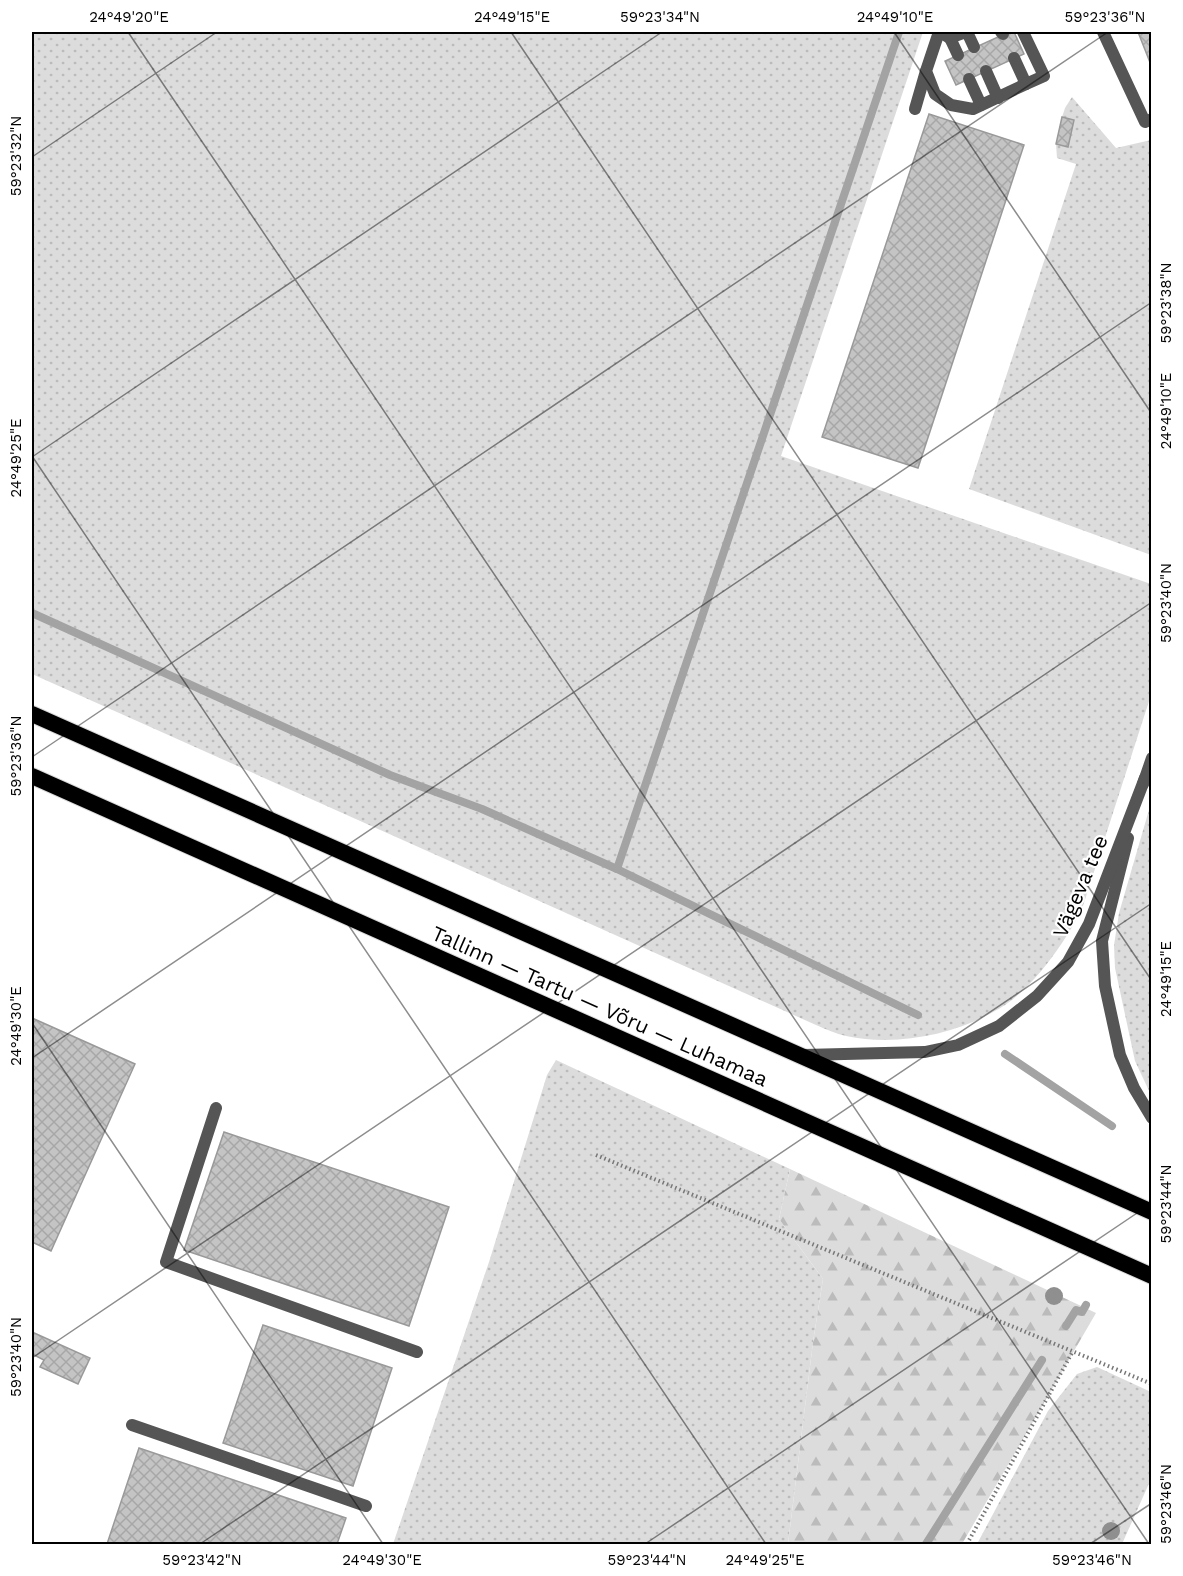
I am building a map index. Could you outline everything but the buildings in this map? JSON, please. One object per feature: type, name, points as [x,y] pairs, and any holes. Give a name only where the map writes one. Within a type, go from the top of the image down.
[{"type":"highway","name":"Tallinn — Tartu — Võru — Luhamaa","points":[[32,714],[1152,1212]]},
{"type":"highway","name":"Tallinn — Tartu — Võru — Luhamaa","points":[[32,776],[1152,1276]]},
{"type":"street","points":[[943,34],[966,32],[974,47]]},
{"type":"street","points":[[926,71],[935,94],[951,105],[973,109],[1044,76],[1023,32]]},
{"type":"street","points":[[1103,32],[1145,122],[1152,119]]},
{"type":"street","points":[[943,34],[958,55]]},
{"type":"street","points":[[915,109],[926,71],[943,34]]},
{"type":"street","points":[[1014,58],[1026,84]]},
{"type":"street","points":[[986,71],[998,98]]},
{"type":"street","points":[[969,80],[981,105]]},
{"type":"street","name":"Vägeva tee","points":[[796,1055],[925,1052],[957,1045],[999,1026],[1037,996],[1068,962],[1089,924],[1152,758]]},
{"type":"street","name":"Vägeva tee","points":[[1145,778],[1102,941],[1105,986],[1120,1055],[1134,1088],[1152,1118]]},
{"type":"street","points":[[216,1108],[166,1262],[417,1352]]},
{"type":"street","points":[[132,1425],[366,1506]]},
{"type":"path","points":[[596,1155],[1152,1384]]},
{"type":"path","points":[[967,1545],[1073,1351]]},
{"type":"green space","points":[[32,32],[923,32],[781,456],[1151,584],[1151,695],[1082,909],[1059,948],[1039,974],[1005,1005],[969,1024],[949,1030],[928,1036],[887,1040],[838,1034],[32,674]]},
{"type":"green space","points":[[1072,97],[1116,148],[1151,140],[1151,555],[969,489],[1076,164],[1057,158],[1056,144],[1068,146],[1074,121],[1062,117]]},
{"type":"green space","points":[[1151,803],[1151,1095],[1135,1061],[1115,968],[1114,945],[1119,913]]},
{"type":"green space","points":[[556,1060],[790,1169],[779,1219],[823,1279],[788,1544],[393,1544],[489,1262],[547,1075]]},
{"type":"green space","points":[[790,1169],[1096,1313],[962,1544],[788,1544],[823,1279],[779,1219]]},
{"type":"green space","points":[[1097,1367],[1151,1392],[1151,1479],[1122,1544],[977,1544],[1048,1411],[1077,1374]]},
{"type":"waterway","points":[[617,869],[899,32]]},
{"type":"waterway","points":[[32,613],[390,775],[482,809],[617,869],[918,1015]]},
{"type":"waterway","points":[[1005,1054],[1112,1126]]},
{"type":"waterway","points":[[1066,1326],[1076,1310],[1082,1312],[1086,1305]]},
{"type":"waterway","points":[[926,1544],[1042,1360]]}]
